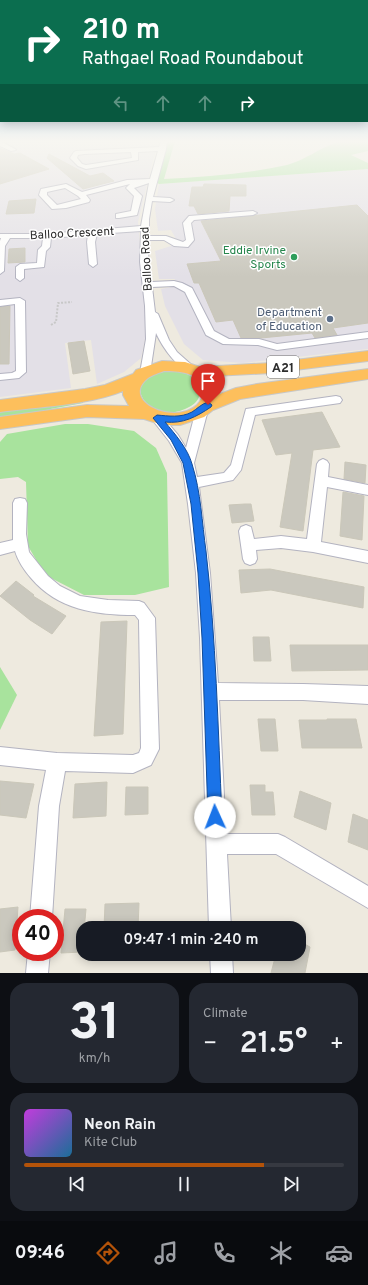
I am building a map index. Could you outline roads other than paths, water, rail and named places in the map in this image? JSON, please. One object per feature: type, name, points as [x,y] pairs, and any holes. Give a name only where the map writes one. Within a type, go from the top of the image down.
[{"type":"highway","name":"A21","points":[[0,406],[85,395],[109,390],[162,366],[172,366],[194,370],[271,368],[368,356]]},
{"type":"highway","points":[[194,370],[206,378],[212,387],[212,396],[205,408]]},
{"type":"highway","name":"A21","points":[[0,423],[87,412],[112,411],[151,415],[170,419],[184,418],[236,394],[368,374]]},
{"type":"highway","points":[[141,375],[133,385],[131,392],[132,400],[137,407],[151,415]]},
{"type":"street","points":[[62,186],[47,190],[42,193],[53,206],[59,207],[85,201],[86,199],[81,194],[66,186]]},
{"type":"street","points":[[81,194],[110,186]]},
{"type":"street","points":[[119,216],[134,213],[138,196],[130,188],[132,186]]},
{"type":"street","name":"Balloo Road","points":[[141,375],[151,339],[150,306],[146,285],[144,228],[152,186]]},
{"type":"street","points":[[149,199],[170,200]]},
{"type":"street","points":[[144,238],[166,238],[177,244],[185,245],[190,240],[187,223],[192,218],[253,213]]},
{"type":"street","name":"Balloo Crescent","points":[[3,236],[47,236],[144,228]]},
{"type":"street","points":[[89,233],[89,264]]},
{"type":"street","points":[[0,271],[3,236]]},
{"type":"street","points":[[20,278],[20,267],[41,265],[42,250],[46,247],[47,236]]},
{"type":"street","points":[[146,285],[175,283],[185,287],[189,290],[210,333],[220,340],[227,342],[259,342],[278,347],[368,335]]},
{"type":"street","points":[[0,303],[20,301],[21,372],[15,376],[0,377]]},
{"type":"street","name":"Balloo Road","points":[[150,306],[164,340],[173,354],[194,370]]},
{"type":"street","points":[[192,483],[228,477],[237,467],[250,412],[336,400]]},
{"type":"street","points":[[188,463],[205,408]]},
{"type":"street","points":[[151,415],[174,438],[188,463],[192,483],[203,573],[210,691],[220,921]]},
{"type":"street","points":[[313,546],[323,464]]},
{"type":"street","points":[[321,481],[368,490]]},
{"type":"street","points":[[0,756],[57,762],[132,764],[145,759],[150,749],[147,618],[139,608],[114,608],[84,605],[61,595],[41,579],[22,553],[20,544],[20,503]]},
{"type":"street","points":[[250,559],[247,538],[313,546],[368,557]]},
{"type":"street","points":[[0,550],[20,544]]},
{"type":"street","points":[[210,691],[303,692],[368,695]]},
{"type":"street","points":[[42,909],[49,806],[57,762]]},
{"type":"street","points":[[216,844],[278,844],[368,898]]},
{"type":"street","points":[[37,973],[38,961]]},
{"type":"street","points":[[221,961],[222,973]]},
{"type":"place","name":"Eddie Irvine Sports","points":[[294,257]]},
{"type":"place","name":"Department of Education","points":[[330,319]]}]
